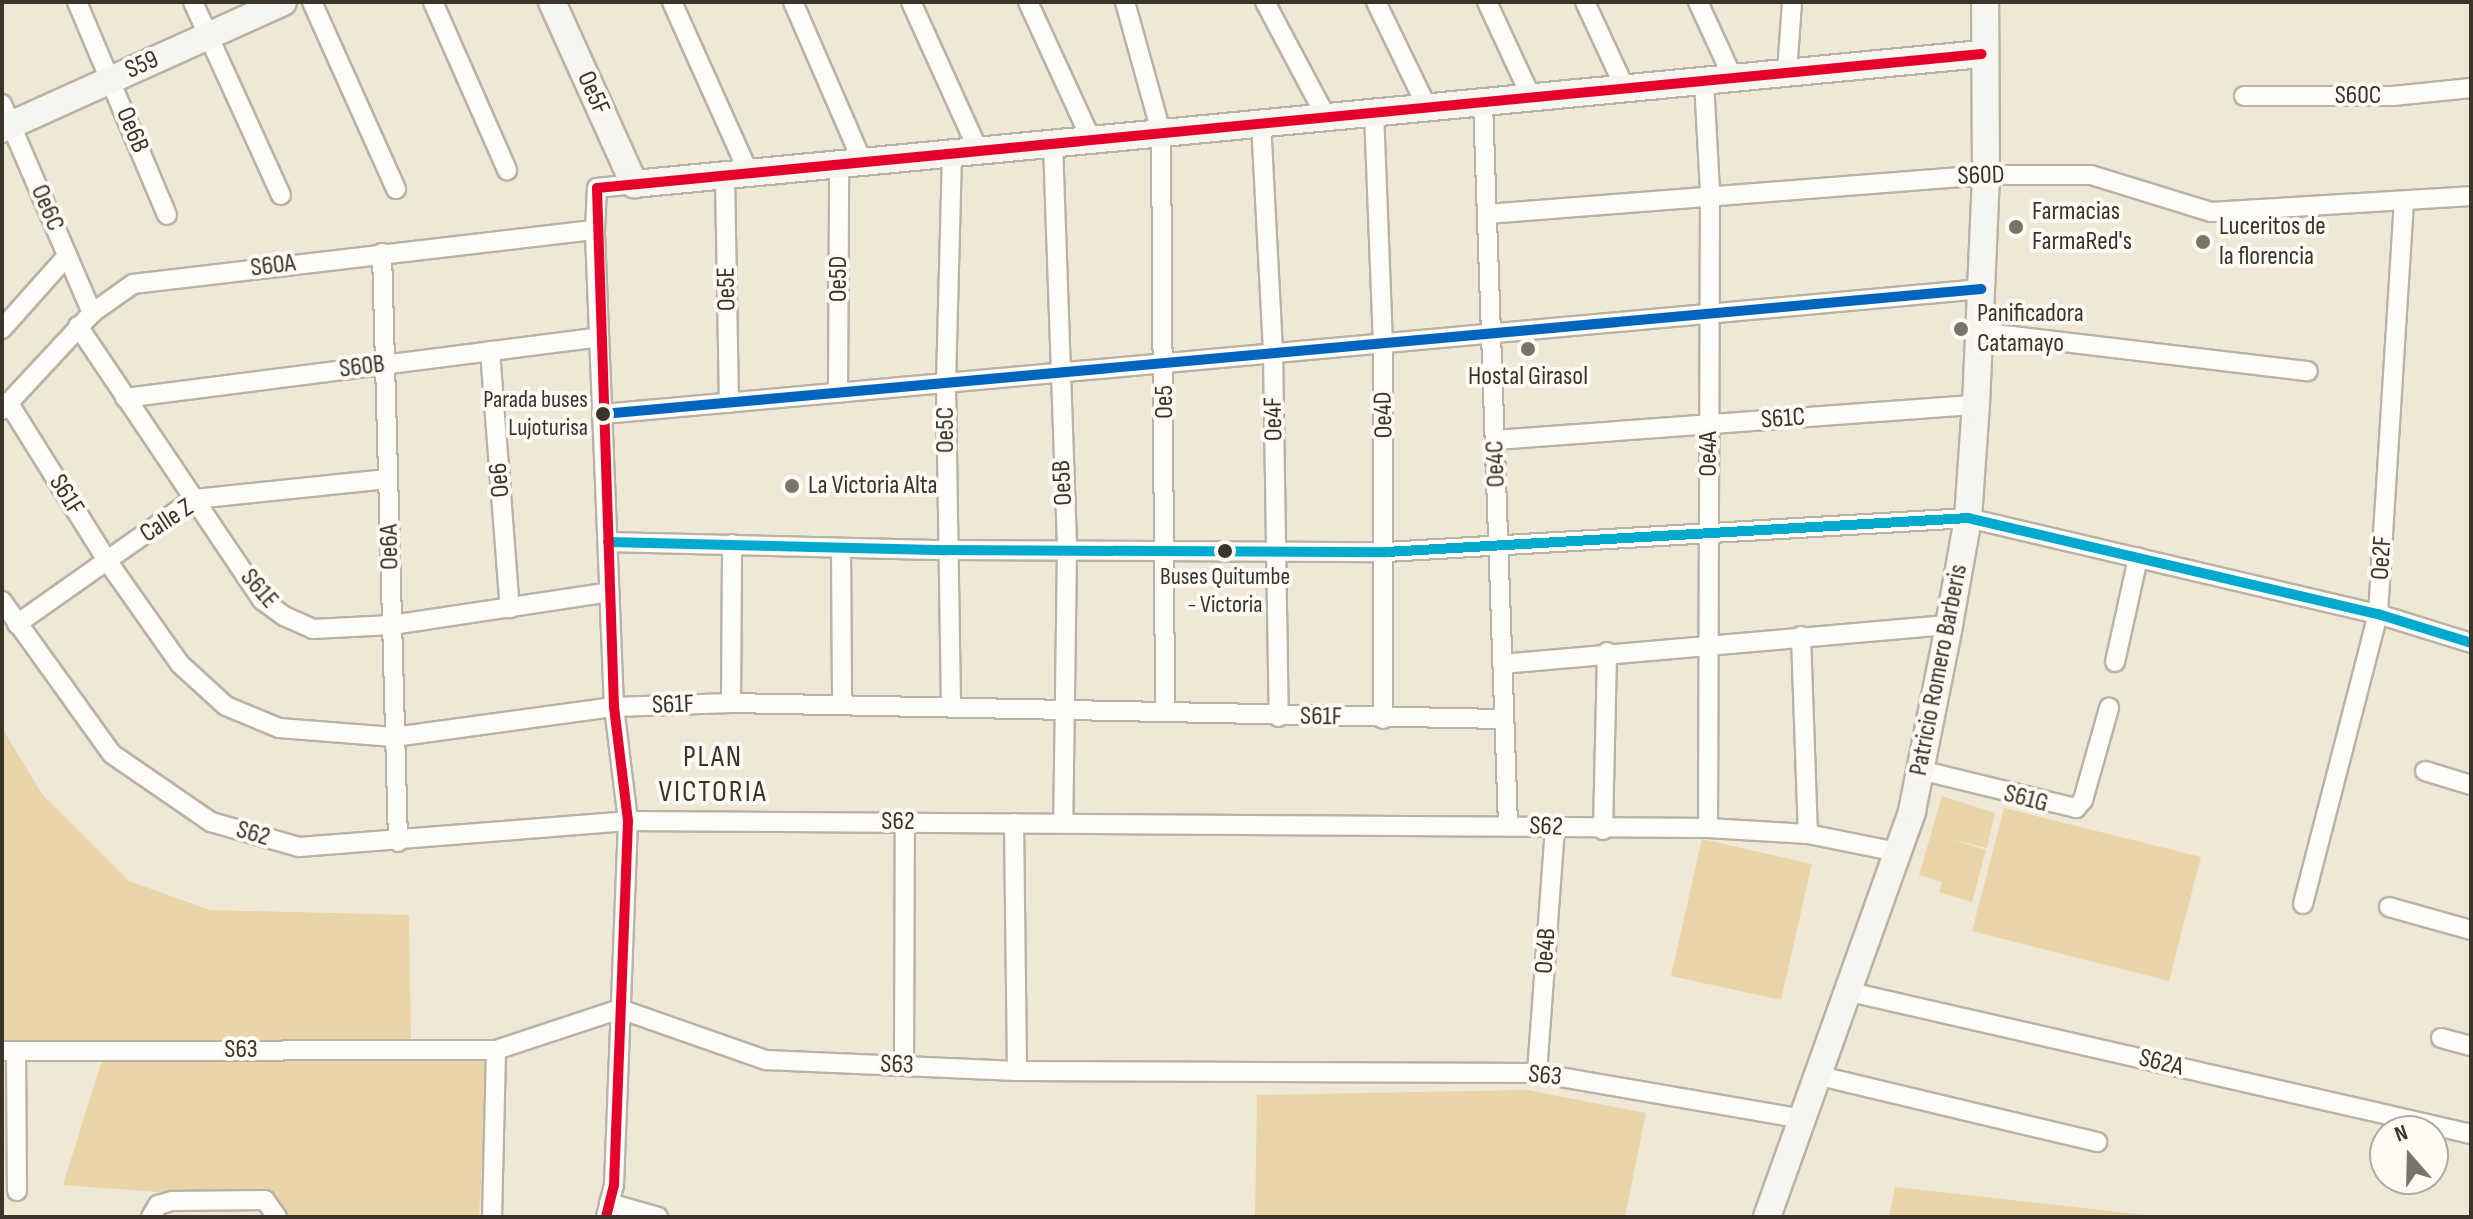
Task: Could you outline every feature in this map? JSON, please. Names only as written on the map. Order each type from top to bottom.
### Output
[{"type":"street","name":"Oe6B","points":[[77,2],[167,215]]},
{"type":"street","points":[[193,2],[281,195]]},
{"type":"street","name":"S59","points":[[5,119],[111,79],[283,2]]},
{"type":"street","points":[[312,2],[396,189]]},
{"type":"street","points":[[433,2],[507,170]]},
{"type":"street","name":"Oe5F","points":[[552,2],[634,184]]},
{"type":"street","name":"Oe5E","points":[[672,2],[737,174],[729,403]]},
{"type":"street","name":"Oe5D","points":[[793,2],[851,163],[838,393]]},
{"type":"street","points":[[911,2],[978,150]]},
{"type":"street","points":[[1028,2],[1091,139]]},
{"type":"street","name":"Oe5","points":[[1125,2],[1161,132],[1167,551],[1165,711]]},
{"type":"street","points":[[1265,2],[1325,115]]},
{"type":"street","points":[[1376,2],[1427,107]]},
{"type":"street","points":[[1487,2],[1531,97]]},
{"type":"street","points":[[1585,2],[1625,88]]},
{"type":"street","points":[[1698,2],[1733,78]]},
{"type":"street","points":[[1787,72],[1792,2]]},
{"type":"street","name":"Patricio Romero Barberis","points":[[1767,1217],[1850,992],[1897,852],[1920,770],[1949,625],[1968,518],[1976,405],[1986,175],[1982,54],[1985,2]]},
{"type":"street","points":[[658,1217],[607,1210],[614,1185],[628,821],[614,707],[595,230],[597,188],[1325,115],[1982,54]]},
{"type":"street","name":"Oe4A","points":[[1704,81],[1710,193],[1708,828]]},
{"type":"street","name":"S60C","points":[[2244,96],[2393,96],[2471,88]]},
{"type":"street","name":"Oe4C","points":[[1483,102],[1508,825]]},
{"type":"street","name":"Oe4D","points":[[1374,111],[1383,342],[1386,552],[1383,719]]},
{"type":"street","name":"Oe6C","points":[[5,119],[92,313]]},
{"type":"street","name":"Oe4F","points":[[1261,122],[1273,352],[1279,717]]},
{"type":"street","name":"Oe5B","points":[[1053,144],[1057,373],[1067,551],[1061,708],[1063,823]]},
{"type":"street","name":"Oe5C","points":[[951,706],[946,550],[946,383],[952,153]]},
{"type":"street","name":"S60D","points":[[1487,214],[1710,193],[1986,175],[2091,175],[2211,212],[2404,203],[2471,196]]},
{"type":"street","name":"Oe2F","points":[[2303,904],[2378,614],[2404,203]]},
{"type":"street","name":"S60A","points":[[5,406],[78,326],[133,284],[595,230]]},
{"type":"street","name":"Oe6A","points":[[382,253],[398,842]]},
{"type":"street","points":[[2,329],[67,256]]},
{"type":"street","points":[[603,414],[1981,289]]},
{"type":"street","name":"S61E","points":[[78,326],[262,600],[284,616],[313,629],[392,625],[610,592]]},
{"type":"street","points":[[1979,332],[2308,371]]},
{"type":"street","name":"S60B","points":[[125,398],[599,337]]},
{"type":"street","name":"Oe6","points":[[490,351],[510,608]]},
{"type":"street","name":"S61C","points":[[1495,440],[1976,405]]},
{"type":"street","name":"S61F","points":[[5,406],[180,664],[226,706],[279,728],[394,737],[614,707],[731,703],[1061,708],[1279,717],[1503,719]]},
{"type":"street","name":"Calle Z","points":[[17,624],[194,499],[388,479]]},
{"type":"street","points":[[608,542],[1277,554],[1498,548],[1709,530],[1968,518],[2378,614],[2471,643]]},
{"type":"street","points":[[731,703],[732,544]]},
{"type":"street","points":[[841,548],[842,705]]},
{"type":"street","points":[[2115,662],[2138,558]]},
{"type":"street","name":"S62","points":[[2,601],[112,754],[211,822],[299,847],[398,842],[628,821],[1508,825],[1603,830],[1708,828],[1808,834],[1897,852]]},
{"type":"street","points":[[1502,664],[1709,643],[1949,625]]},
{"type":"street","points":[[1801,636],[1808,834]]},
{"type":"street","points":[[1603,830],[1607,652]]},
{"type":"street","name":"S61G","points":[[1920,770],[2076,808],[2083,800],[2109,708]]},
{"type":"street","points":[[2425,771],[2471,785]]},
{"type":"street","points":[[904,1065],[905,822]]},
{"type":"street","points":[[1014,823],[1017,1071]]},
{"type":"street","name":"Oe4B","points":[[1537,1073],[1555,828]]},
{"type":"street","points":[[2389,907],[2471,930]]},
{"type":"street","name":"S62A","points":[[1850,992],[2471,1134]]},
{"type":"street","name":"S63","points":[[9,1051],[496,1050],[620,1009],[766,1060],[1017,1071],[1537,1073],[1804,1119]]},
{"type":"street","points":[[2441,1038],[2471,1046]]},
{"type":"street","points":[[492,1217],[496,1050]]},
{"type":"street","points":[[9,1051],[17,1191]]},
{"type":"street","points":[[1820,1076],[2097,1142]]},
{"type":"street","points":[[151,1217],[158,1205],[172,1201],[263,1209],[277,1217]]},
{"type":"shaded area","points":[[2,728],[42,794],[129,881],[210,910],[409,915],[411,1041],[2,1042]]},
{"type":"shaded area","points":[[1942,796],[1995,813],[1987,848],[1951,839],[1986,850],[1972,902],[1939,892],[1942,882],[1919,875]]},
{"type":"shaded area","points":[[2004,808],[2201,857],[2169,981],[1972,931]]},
{"type":"shaded area","points":[[1702,839],[1812,864],[1781,1000],[1671,976]]},
{"type":"shaded area","points":[[488,1058],[479,1217],[277,1217],[265,1200],[63,1185],[102,1060]]},
{"type":"shaded area","points":[[1527,1090],[1646,1113],[1625,1217],[1255,1217],[1257,1095]]},
{"type":"shaded area","points":[[1895,1187],[2164,1217],[1889,1217]]},
{"type":"transit line","points":[[606,1217],[614,1185],[628,821],[614,707],[597,188],[1982,54]]},
{"type":"transit line","points":[[603,414],[1981,289]]},
{"type":"transit line","points":[[608,542],[946,550],[1386,552],[1968,518],[2378,614],[2471,643]]},
{"type":"place","name":"Farmacias FarmaRed's","points":[[2016,227]]},
{"type":"place","name":"Luceritos de la florencia","points":[[2203,242]]},
{"type":"place","name":"Panificadora Catamayo","points":[[1961,329]]},
{"type":"place","name":"Hostal Girasol","points":[[1528,349]]},
{"type":"place","name":"Parada buses Lujoturisa","points":[[603,414]]},
{"type":"place","name":"La Victoria Alta","points":[[792,486]]},
{"type":"place","name":"Buses Quitumbe - Victoria","points":[[1225,551]]},
{"type":"district","name":"PLAN VICTORIA","points":[[713,774]]}]
